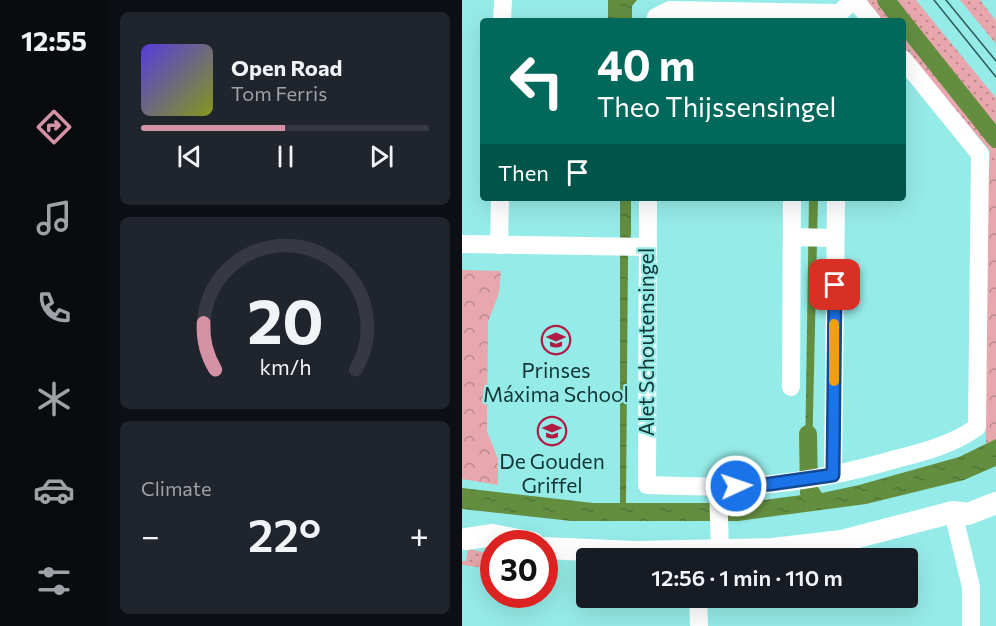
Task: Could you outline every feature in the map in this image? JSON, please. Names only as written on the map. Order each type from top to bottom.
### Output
[{"type":"street","points":[[502,18],[503,0]]},
{"type":"street","points":[[656,18],[670,10],[827,15],[854,0],[869,18]]},
{"type":"street","points":[[708,548],[719,526],[718,495],[770,484],[817,478],[917,454],[965,436],[977,427],[980,154],[906,63]]},
{"type":"street","points":[[499,244],[500,201]]},
{"type":"street","name":"Alet Schoutensingel","points":[[647,201],[633,247],[647,485],[718,495]]},
{"type":"street","points":[[794,201],[813,238],[817,478]]},
{"type":"street","points":[[791,387],[813,238],[834,201]]},
{"type":"street","points":[[462,244],[633,247]]},
{"type":"street","points":[[953,513],[965,504],[996,491]]},
{"type":"street","points":[[781,548],[842,541],[953,513],[968,514],[996,503]]},
{"type":"street","points":[[953,513],[971,587],[971,626]]},
{"type":"street","points":[[464,539],[480,537]]},
{"type":"street","points":[[464,539],[480,546]]},
{"type":"street","points":[[558,547],[576,548]]},
{"type":"street","points":[[698,608],[699,626]]},
{"type":"green space","points":[[864,0],[916,0],[996,98],[996,439],[986,444],[983,303],[990,151],[906,51],[906,18],[879,18]]},
{"type":"green space","points":[[960,0],[980,0],[996,21],[996,44]]},
{"type":"green space","points":[[989,169],[996,169],[996,445],[990,449],[984,424]]},
{"type":"green space","points":[[462,270],[501,271],[499,293],[488,322],[487,431],[498,459],[498,485],[462,479]]},
{"type":"green space","points":[[468,549],[480,552],[480,567],[462,565],[462,561],[466,561]]},
{"type":"water","points":[[608,0],[637,0],[632,6],[632,18],[608,18]]},
{"type":"water","points":[[620,201],[631,201],[631,234],[628,255],[626,503],[740,503],[802,495],[804,488],[817,486],[822,493],[959,457],[996,439],[996,466],[964,480],[866,504],[738,521],[571,521],[462,509],[462,488],[593,503],[620,503]]},
{"type":"water","points":[[809,201],[818,201],[812,457],[805,459]]},
{"type":"waterway","points":[[886,0],[900,18]]},
{"type":"waterway","points":[[906,26],[996,139]]},
{"type":"waterway","points":[[808,434],[809,493]]},
{"type":"tram line","points":[[934,0],[996,77]]},
{"type":"tram line","points":[[946,0],[996,61]]},
{"type":"slow traffic","points":[[834,324],[834,381]]},
{"type":"place","name":"Prinses Máxima School","points":[[556,340]]},
{"type":"place","name":"De Gouden Griffel","points":[[552,431]]},
{"type":"route","points":[[736,486],[770,484],[833,475],[835,285]]}]
